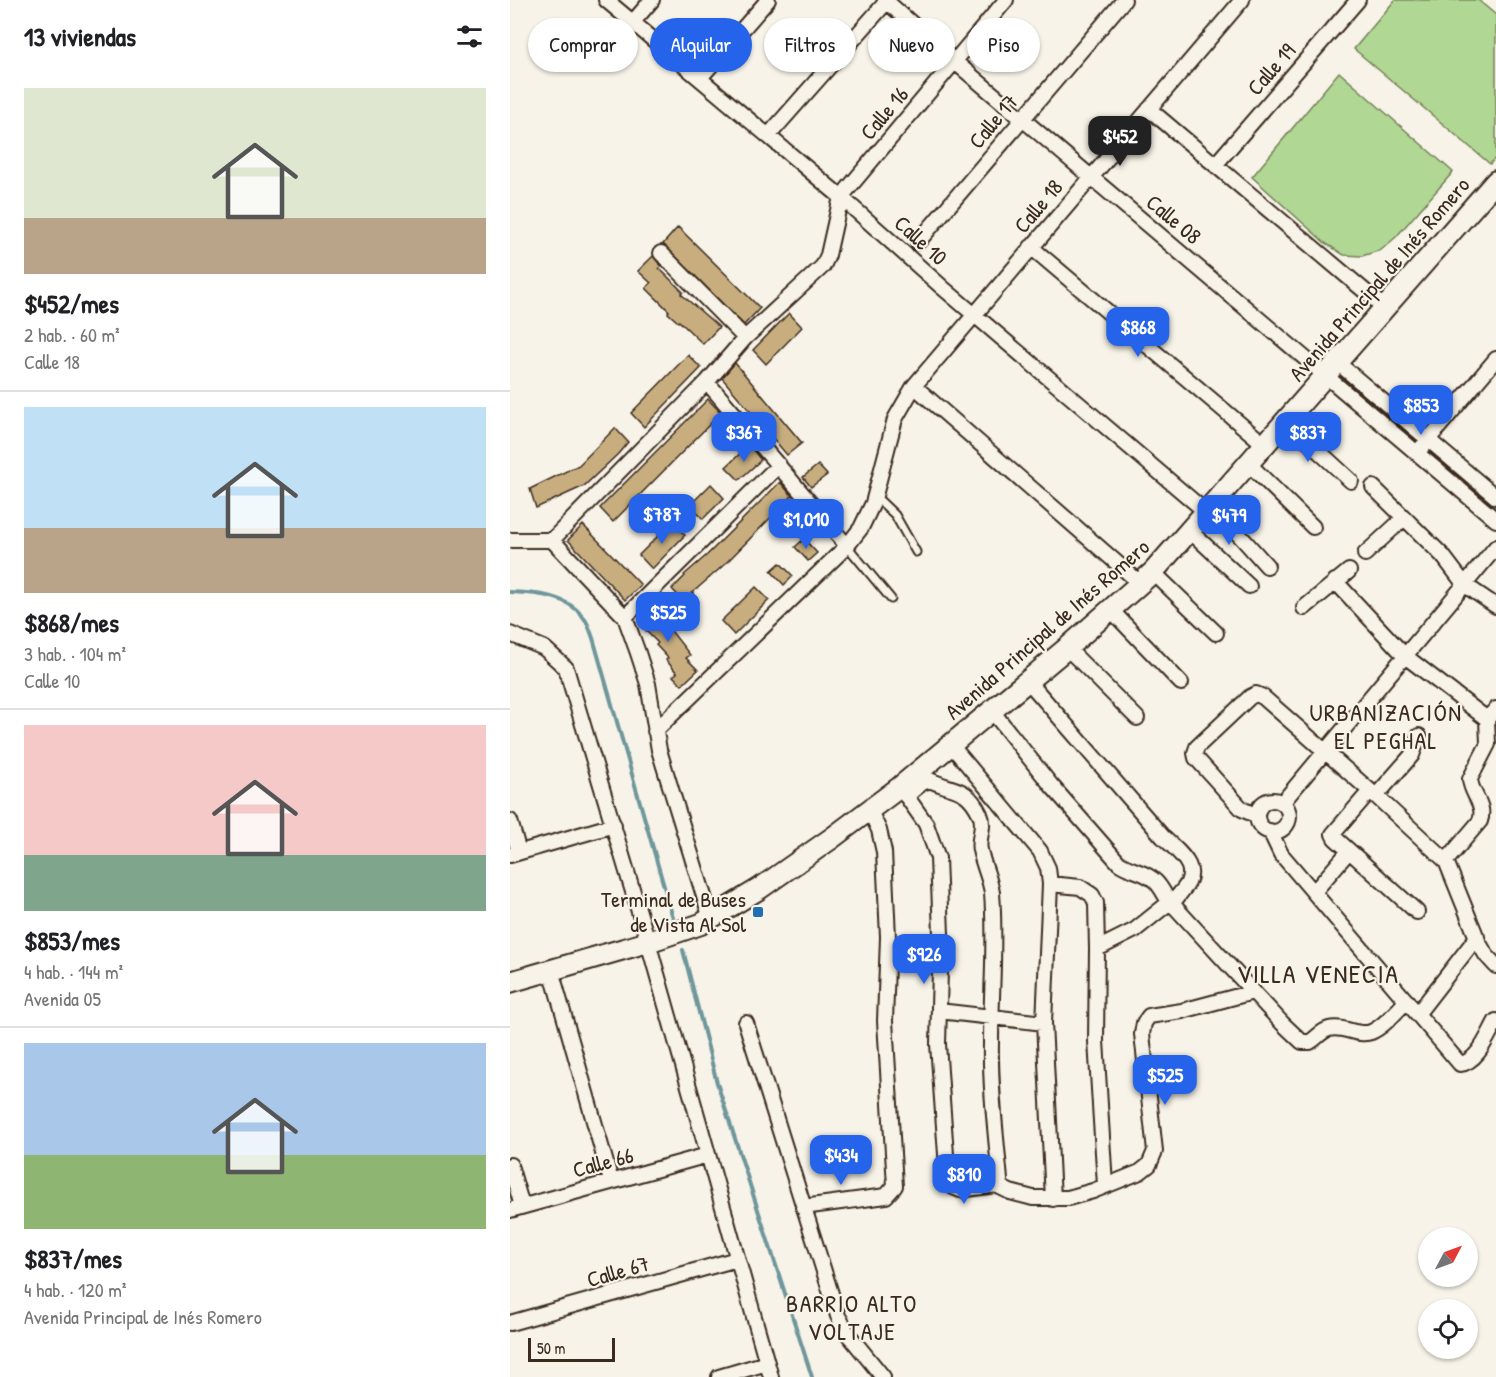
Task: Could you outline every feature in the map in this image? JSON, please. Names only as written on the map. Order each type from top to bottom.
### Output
[{"type":"street","name":"Calle 10","points":[[606,0],[628,18]]},
{"type":"street","points":[[636,18],[652,0]]},
{"type":"street","points":[[700,78],[768,0]]},
{"type":"street","points":[[768,136],[886,0]]},
{"type":"street","name":"Calle 08","points":[[886,0],[906,18]]},
{"type":"street","name":"Calle 16","points":[[955,59],[1005,0]]},
{"type":"street","name":"Calle 17","points":[[918,242],[1124,0]]},
{"type":"street","name":"Calle 18","points":[[655,731],[847,546],[861,528],[875,496],[895,419],[914,386],[1242,0]]},
{"type":"street","name":"Calle 19","points":[[1215,165],[1358,0]]},
{"type":"street","name":"Calle 10","points":[[638,26],[841,197],[943,288],[1242,537],[1267,566]]},
{"type":"street","name":"Calle 08","points":[[955,61],[1091,177],[1332,369]]},
{"type":"street","name":"Calle 16","points":[[841,197],[944,72]]},
{"type":"street","points":[[1149,109],[1386,309]]},
{"type":"street","name":"Avenida Principal de Inés Romero","points":[[510,982],[648,942],[706,922],[759,889],[870,811],[903,791],[951,745],[1147,578],[1386,309],[1496,181]]},
{"type":"street","points":[[510,540],[552,540],[707,382],[745,338],[823,266],[828,255],[841,197]]},
{"type":"street","points":[[1031,247],[1265,445]]},
{"type":"street","points":[[661,253],[745,338]]},
{"type":"street","points":[[1417,453],[1493,367]]},
{"type":"street","points":[[1332,369],[1429,440],[1496,497]]},
{"type":"street","points":[[1332,369],[1417,453],[1496,520]]},
{"type":"street","points":[[707,382],[847,546]]},
{"type":"street","points":[[914,386],[1216,633]]},
{"type":"street","points":[[1286,421],[1351,481]]},
{"type":"street","points":[[1249,464],[1313,527]]},
{"type":"street","points":[[625,617],[779,465]]},
{"type":"street","points":[[1373,487],[1443,556],[1465,585],[1496,606]]},
{"type":"street","points":[[1365,554],[1404,518]]},
{"type":"street","points":[[1190,531],[1249,585]]},
{"type":"street","points":[[552,540],[625,617],[648,684],[655,731],[706,922]]},
{"type":"street","points":[[1282,803],[1496,547]]},
{"type":"street","points":[[1304,608],[1349,571]]},
{"type":"street","points":[[1335,581],[1405,656],[1492,714],[1488,744],[1470,779],[1470,784],[1482,808],[1482,815],[1480,821],[1446,861]]},
{"type":"street","points":[[1111,610],[1181,683]]},
{"type":"street","points":[[510,634],[543,648],[566,668],[648,942],[769,1370],[719,1377]]},
{"type":"street","points":[[1067,648],[1137,718]]},
{"type":"street","points":[[1028,681],[1188,864],[1191,871],[1191,879],[1170,905],[1165,906],[1135,930],[1097,949]]},
{"type":"street","points":[[1257,816],[1242,809],[1196,758],[1195,753],[1197,747],[1256,694],[1263,697],[1373,793],[1446,861],[1477,937],[1486,955],[1496,966]]},
{"type":"street","points":[[992,711],[1051,785],[1119,863],[1155,881],[1164,891],[1170,905],[1176,908],[1282,1023],[1306,1043],[1313,1041],[1323,1031],[1331,1028],[1362,1033],[1372,1032],[1407,1001]]},
{"type":"street","points":[[1417,912],[1333,834],[1412,755],[1419,736]]},
{"type":"street","points":[[951,745],[1040,851],[1048,868],[1050,884],[1044,1023],[1053,1199]]},
{"type":"street","points":[[996,1185],[1000,1180],[991,1046],[994,950],[992,892],[988,870],[980,849],[982,826],[980,815],[967,795],[930,780],[903,791],[926,824],[938,858],[941,934],[938,1044],[948,1182],[953,1187],[960,1190],[996,1185],[1020,1195],[1053,1199],[1081,1195],[1140,1172],[1149,1165],[1155,1151],[1142,1034],[1146,1020],[1149,1016],[1160,1013],[1182,1011],[1254,992]]},
{"type":"street","points":[[1270,831],[1282,829],[1288,822],[1288,809],[1282,803],[1274,800],[1266,802],[1260,808],[1257,816],[1261,826],[1270,831],[1281,854],[1460,1064],[1473,1059],[1496,1021]]},
{"type":"street","points":[[803,1207],[886,1196],[895,1186],[885,1021],[888,937],[884,852],[879,830],[870,811]]},
{"type":"street","points":[[510,821],[515,853],[614,825]]},
{"type":"street","points":[[1314,892],[1349,851]]},
{"type":"street","points":[[1050,884],[1075,885],[1085,889],[1096,903],[1096,1041],[1105,1185]]},
{"type":"street","points":[[1418,1013],[1477,937]]},
{"type":"street","points":[[551,970],[611,1182]]},
{"type":"street","points":[[939,1011],[1044,1023]]},
{"type":"street","points":[[746,1023],[838,1316],[848,1334],[883,1377]]},
{"type":"street","name":"Calle 66","points":[[516,1208],[708,1155]]},
{"type":"street","points":[[510,1165],[516,1208]]},
{"type":"street","name":"Calle 67","points":[[510,1323],[737,1259]]},
{"type":"lane","points":[[875,496],[895,515],[916,552]]},
{"type":"lane","points":[[847,546],[891,599]]},
{"type":"green space","points":[[1395,0],[1478,0],[1496,15],[1496,157],[1490,164],[1354,49]]},
{"type":"green space","points":[[1339,72],[1453,172],[1396,237],[1381,250],[1362,256],[1344,255],[1325,243],[1252,177]]},
{"type":"building","points":[[678,227],[760,308],[744,325],[663,244]]},
{"type":"building","points":[[653,256],[661,266],[659,268],[683,292],[681,294],[719,327],[703,344],[668,313],[669,311],[646,288],[651,283],[638,271]]},
{"type":"building","points":[[789,313],[802,327],[766,364],[753,350]]},
{"type":"building","points":[[688,355],[701,368],[644,427],[631,413]]},
{"type":"building","points":[[735,363],[802,443],[787,455],[722,378]]},
{"type":"building","points":[[708,399],[721,413],[613,522],[600,508]]},
{"type":"building","points":[[615,428],[628,442],[618,454],[584,486],[536,508],[530,489],[579,465]]},
{"type":"building","points":[[749,445],[761,460],[739,480],[726,467]]},
{"type":"building","points":[[818,465],[827,475],[811,487],[803,477]]},
{"type":"building","points":[[780,482],[792,496],[724,565],[692,593],[694,594],[685,603],[672,589]]},
{"type":"building","points":[[711,484],[724,498],[703,519],[690,505]]},
{"type":"building","points":[[672,522],[685,535],[652,569],[639,555]]},
{"type":"building","points":[[583,525],[641,585],[625,600],[568,540]]},
{"type":"building","points":[[804,539],[817,553],[808,561],[795,547]]},
{"type":"building","points":[[780,563],[793,576],[784,585],[771,571]]},
{"type":"building","points":[[756,587],[769,600],[734,635],[721,621]]},
{"type":"building","points":[[655,602],[663,611],[660,614],[671,625],[668,627],[690,655],[686,658],[698,670],[682,685],[673,676],[677,673],[666,660],[668,658],[656,645],[658,643],[646,631],[649,628],[639,616]]},
{"type":"waterway","points":[[1347,383],[1413,439]]},
{"type":"waterway","points":[[1434,456],[1473,489]]},
{"type":"waterway","points":[[1476,492],[1496,508]]},
{"type":"waterway","points":[[510,592],[531,593],[562,601],[579,612],[587,623],[673,918]]},
{"type":"waterway","points":[[683,950],[717,1083],[812,1377]]},
{"type":"place","name":"Terminal de Buses de Vista Al Sol","points":[[758,912]]},
{"type":"district","name":"URBANIZACIÓN EL PEGHAL","points":[[1386,726]]},
{"type":"district","name":"VILLA VENECIA","points":[[1318,973]]},
{"type":"district","name":"BARRIO ALTO VOLTAJE","points":[[852,1317]]}]
